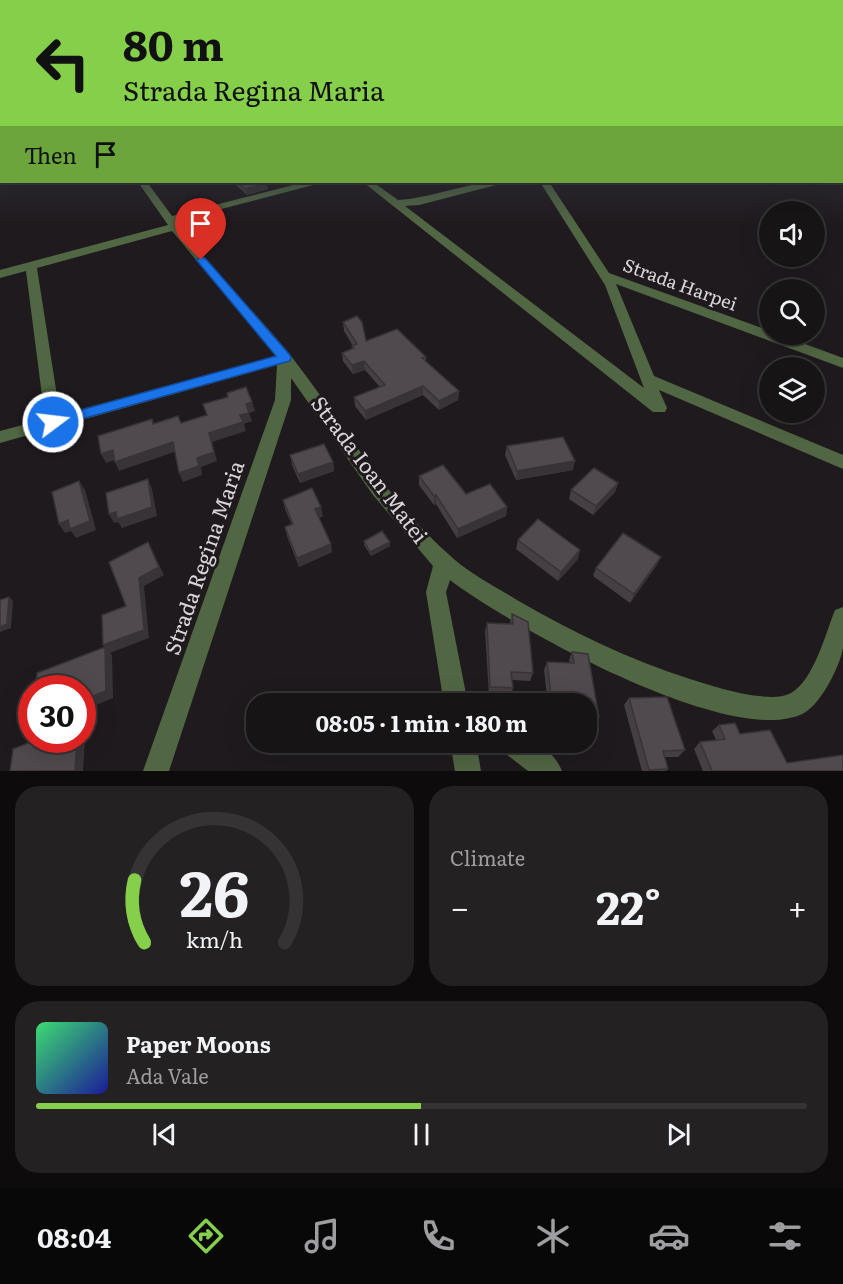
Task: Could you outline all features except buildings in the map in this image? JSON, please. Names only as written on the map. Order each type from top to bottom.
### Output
[{"type":"street","points":[[0,437],[285,358],[171,223],[143,183]]},
{"type":"street","points":[[0,274],[311,183]]},
{"type":"street","points":[[369,183],[659,408],[625,315],[606,276],[546,183]]},
{"type":"street","points":[[398,203],[419,202],[493,183]]},
{"type":"street","points":[[31,266],[53,422]]},
{"type":"street","name":"Strada Harpei","points":[[606,276],[843,363]]},
{"type":"street","name":"Strada Ioan Matei","points":[[285,358],[403,520],[444,564],[537,624],[598,656],[688,690],[757,708],[795,705],[810,692],[823,667],[843,617]]},
{"type":"street","name":"Strada Regina Maria","points":[[156,771],[283,400],[285,358]]},
{"type":"street","points":[[648,379],[843,462]]},
{"type":"street","points":[[444,564],[436,592],[455,693]]},
{"type":"street","points":[[465,753],[468,771]]},
{"type":"street","points":[[525,753],[549,771]]},
{"type":"route","points":[[53,422],[285,358],[201,260]]}]
